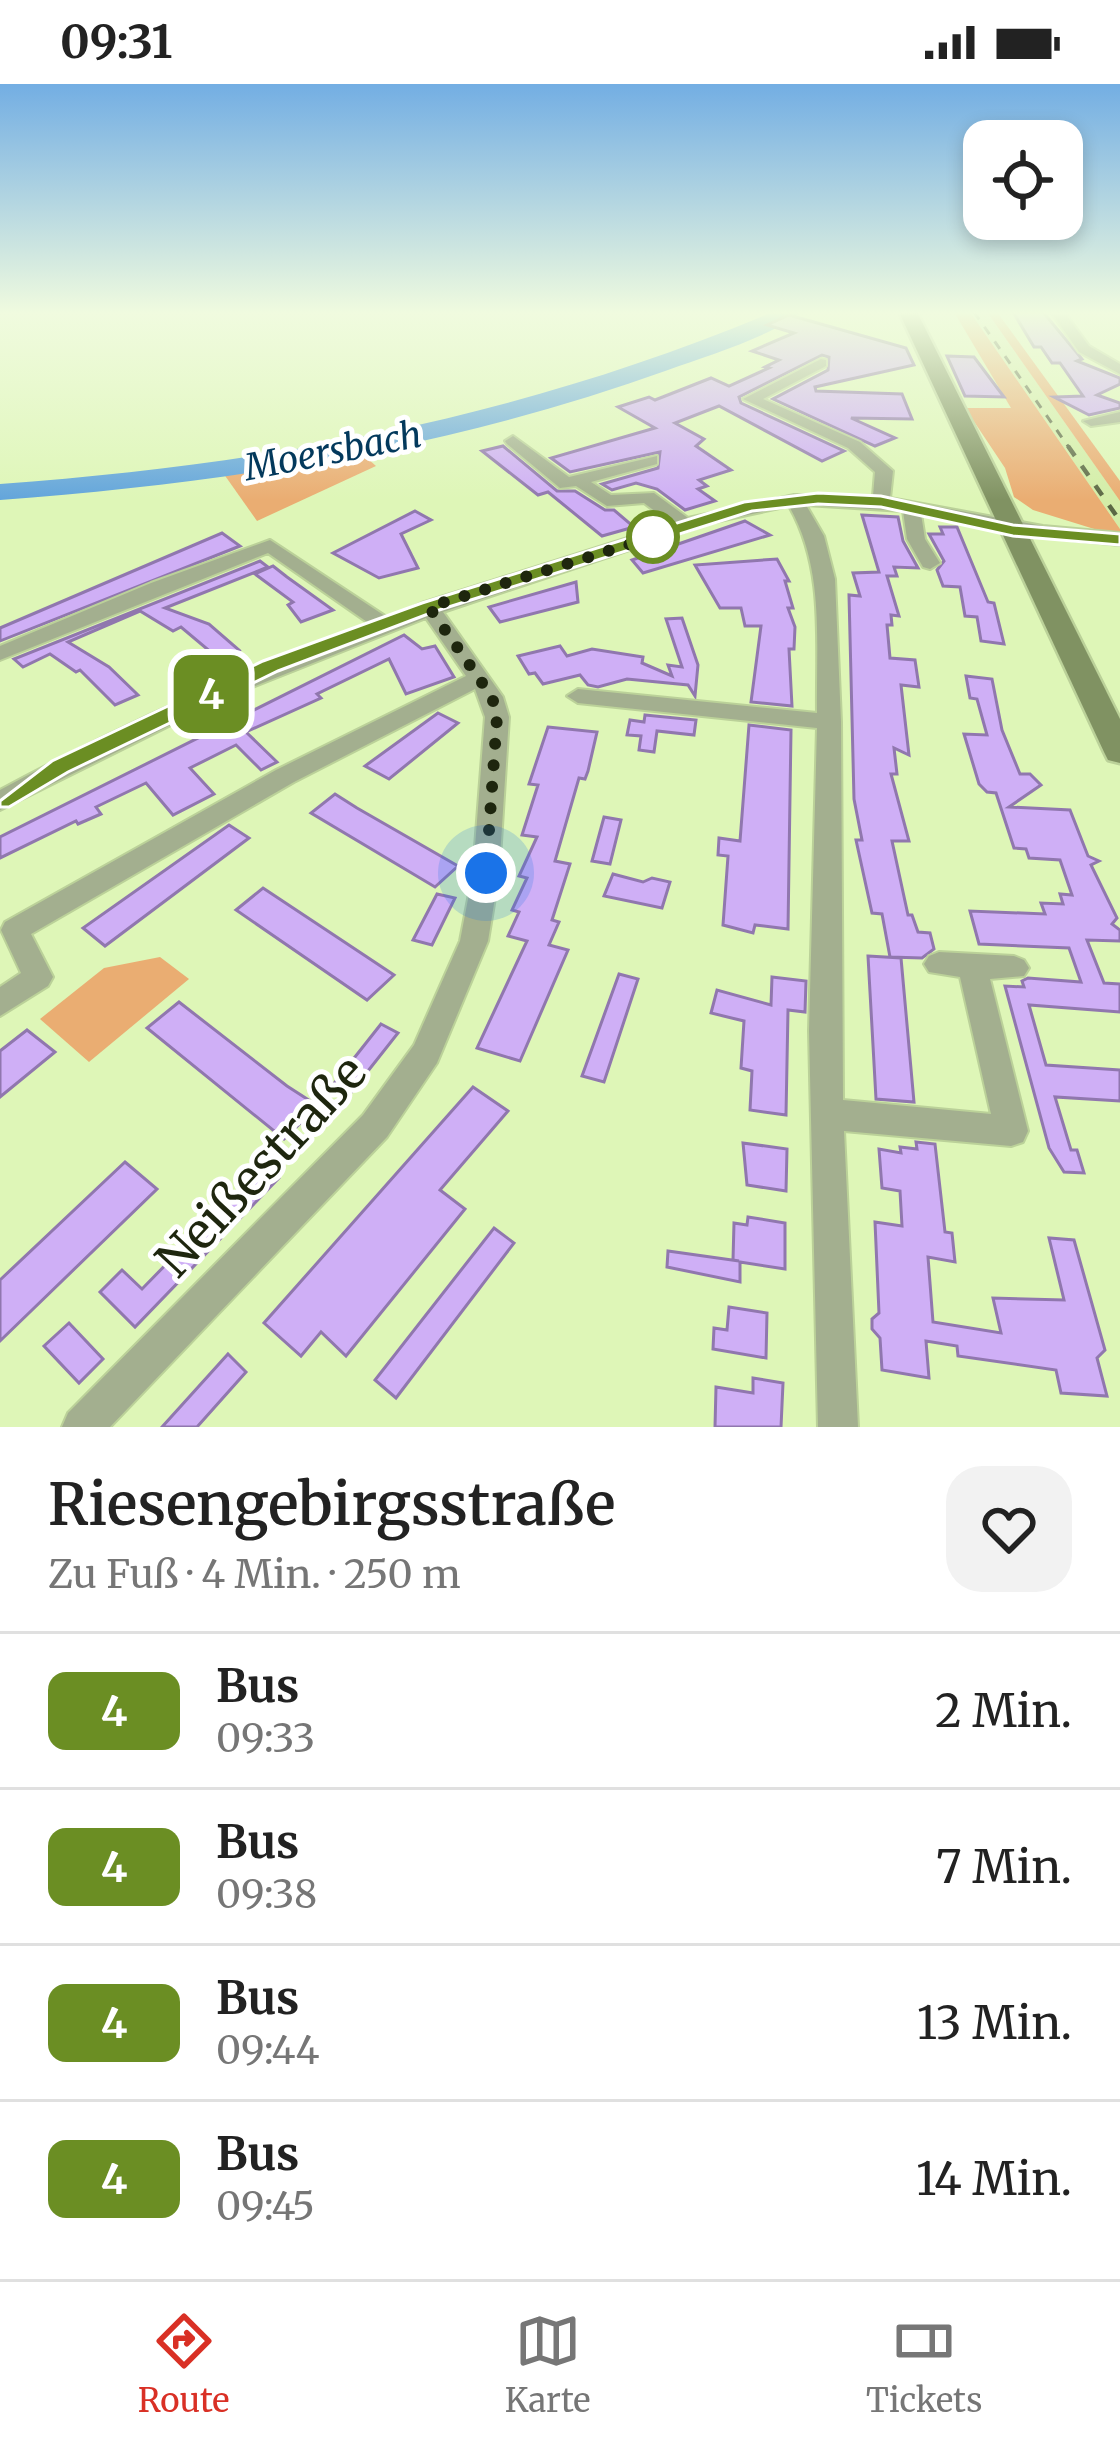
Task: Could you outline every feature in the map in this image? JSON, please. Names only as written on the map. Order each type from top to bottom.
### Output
[{"type":"main road","points":[[938,375],[1120,752]]},
{"type":"street","points":[[793,375],[743,396],[871,456],[884,471],[881,501]]},
{"type":"street","points":[[1091,421],[1120,417]]},
{"type":"street","points":[[513,441],[566,484],[651,460]]},
{"type":"street","points":[[578,480],[607,500],[648,497],[687,526]]},
{"type":"street","points":[[0,801],[271,666],[429,607],[750,506],[794,500],[881,501],[1114,539]]},
{"type":"street","points":[[794,500],[822,554],[829,722],[827,1114],[838,1427]]},
{"type":"street","points":[[911,505],[916,539],[930,563]]},
{"type":"street","points":[[0,654],[270,546],[382,623]]},
{"type":"street","name":"Neißestraße","points":[[82,1427],[375,1126],[426,1052],[474,941],[486,873],[497,717],[492,697],[429,607]]},
{"type":"street","points":[[0,1004],[38,977],[15,930],[285,776],[479,678]]},
{"type":"street","points":[[578,695],[829,722]]},
{"type":"street","points":[[939,964],[1014,968]]},
{"type":"street","points":[[827,1114],[1011,1131],[972,966]]},
{"type":"shaded area","points":[[991,375],[1013,375],[1120,529],[1120,537],[1033,510],[1014,497],[1005,468],[965,408],[1011,408]]},
{"type":"shaded area","points":[[1013,375],[1031,375],[1120,501],[1120,529]]},
{"type":"shaded area","points":[[1031,375],[1043,375],[1120,481],[1120,501]]},
{"type":"shaded area","points":[[359,451],[376,466],[257,521],[221,470]]},
{"type":"shaded area","points":[[160,957],[189,979],[89,1062],[40,1019],[104,968]]},
{"type":"building","points":[[754,375],[783,375],[739,397],[741,403],[844,451],[822,461],[719,406],[675,423],[704,439],[696,446],[731,470],[699,480],[707,486],[698,489],[715,501],[685,510],[657,489],[636,483],[612,490],[602,484],[658,468],[660,452],[570,472],[551,458],[655,428],[618,407],[649,397],[655,400],[711,378],[729,386]]},
{"type":"building","points":[[819,375],[870,375],[815,387],[816,391],[902,394],[912,419],[851,418],[895,438],[875,446],[773,399]]},
{"type":"building","points":[[955,375],[987,375],[1004,397],[965,396]]},
{"type":"building","points":[[1068,375],[1120,378],[1120,384],[1097,395],[1120,403],[1120,408],[1089,415],[1054,397],[1083,396]]},
{"type":"building","points":[[503,446],[557,491],[575,491],[605,510],[614,510],[634,527],[602,536],[548,492],[538,495],[482,451]]},
{"type":"building","points":[[415,511],[431,520],[401,534],[418,568],[379,578],[333,553]]},
{"type":"building","points":[[862,515],[898,517],[903,541],[918,568],[894,567],[897,576],[887,576],[899,616],[891,615],[892,625],[887,625],[890,658],[915,660],[919,687],[901,685],[909,755],[894,748],[897,774],[891,774],[909,841],[892,841],[908,915],[918,932],[930,933],[934,949],[922,958],[890,957],[882,914],[872,913],[856,840],[862,840],[854,799],[849,595],[860,596],[853,573],[879,572]]},
{"type":"building","points":[[745,521],[770,535],[643,573],[632,560]]},
{"type":"building","points":[[940,527],[957,527],[988,602],[994,603],[1004,644],[981,641],[977,617],[965,616],[960,587],[943,586],[937,570],[944,561],[929,534],[943,534]]},
{"type":"building","points":[[222,533],[240,546],[0,641],[0,628]]},
{"type":"building","points":[[777,559],[789,581],[785,581],[793,608],[788,608],[795,627],[794,649],[789,649],[792,706],[751,702],[761,626],[745,626],[741,608],[720,608],[695,565]]},
{"type":"building","points":[[260,561],[268,567],[165,608],[209,624],[239,650],[219,659],[181,627],[173,631],[140,611],[68,642],[109,667],[138,695],[115,705],[80,670],[76,672],[50,654],[23,667],[14,659]]},
{"type":"building","points":[[273,566],[333,610],[301,622],[288,605],[293,602],[255,574]]},
{"type":"building","points":[[576,582],[578,602],[500,622],[489,607]]},
{"type":"building","points":[[682,618],[698,665],[695,696],[688,685],[627,679],[598,687],[588,685],[580,675],[543,684],[535,673],[529,674],[518,656],[560,646],[567,656],[592,649],[643,657],[642,663],[672,676],[668,665],[682,667],[666,619]]},
{"type":"building","points":[[404,635],[422,649],[435,646],[454,677],[406,694],[389,659],[317,694],[321,698],[246,732],[277,762],[261,770],[236,745],[190,768],[214,794],[173,815],[146,783],[96,807],[101,814],[0,858],[0,837]]},
{"type":"building","points":[[966,676],[992,679],[1002,730],[1020,774],[1030,774],[1041,785],[1009,807],[1070,810],[1088,856],[1099,861],[1091,865],[1117,918],[1112,924],[1120,930],[1120,941],[1087,940],[1104,983],[1120,984],[1120,1012],[1029,1005],[1046,1065],[1120,1070],[1120,1101],[1055,1097],[1071,1150],[1077,1150],[1084,1173],[1064,1172],[1049,1148],[1005,986],[1024,987],[1022,981],[1028,978],[1081,982],[1069,948],[979,944],[970,911],[1045,914],[1041,903],[1063,904],[1060,894],[1072,895],[1060,860],[1029,858],[1026,849],[1014,848],[996,793],[979,784],[964,734],[987,735],[977,699],[970,698]]},
{"type":"building","points":[[438,713],[458,723],[389,779],[365,766]]},
{"type":"building","points":[[645,715],[696,720],[694,735],[657,731],[654,752],[639,750],[641,736],[627,735],[630,720],[644,722]]},
{"type":"building","points":[[749,725],[791,730],[788,929],[755,925],[753,933],[723,925],[728,856],[718,855],[719,838],[740,841]]},
{"type":"building","points":[[548,727],[597,732],[555,861],[570,864],[552,920],[559,922],[549,945],[568,950],[520,1061],[477,1048],[527,941],[508,936],[519,912],[512,910],[527,878],[519,876],[537,837],[522,835],[538,785],[529,784]]},
{"type":"building","points":[[335,794],[458,866],[435,887],[311,813]]},
{"type":"building","points":[[604,817],[621,820],[610,864],[592,861]]},
{"type":"building","points":[[229,825],[249,838],[105,946],[83,928]]},
{"type":"building","points":[[613,874],[643,882],[652,878],[670,882],[662,908],[604,896]]},
{"type":"building","points":[[263,888],[394,975],[367,1000],[236,910]]},
{"type":"building","points":[[437,894],[455,898],[432,945],[413,940]]},
{"type":"building","points":[[868,956],[901,958],[914,1102],[876,1099]]},
{"type":"building","points":[[619,974],[638,979],[604,1082],[582,1076]]},
{"type":"building","points":[[772,977],[806,981],[805,1012],[788,1010],[786,1115],[750,1110],[752,1071],[741,1068],[744,1021],[711,1013],[717,990],[771,1005]]},
{"type":"building","points":[[179,1002],[318,1106],[284,1139],[147,1028]]},
{"type":"building","points":[[381,1024],[398,1033],[349,1095],[332,1086]]},
{"type":"building","points":[[27,1030],[55,1052],[0,1097],[0,1051]]},
{"type":"building","points":[[473,1087],[508,1111],[440,1190],[465,1209],[346,1356],[321,1332],[301,1356],[264,1323]]},
{"type":"building","points":[[916,1142],[935,1144],[945,1232],[952,1233],[955,1262],[928,1257],[933,1322],[1001,1333],[993,1298],[1064,1300],[1049,1238],[1074,1240],[1105,1350],[1097,1358],[1107,1396],[1061,1393],[1056,1370],[958,1356],[957,1346],[926,1341],[929,1378],[882,1370],[880,1338],[872,1329],[872,1319],[879,1313],[875,1222],[902,1226],[900,1191],[882,1188],[879,1149],[901,1153],[900,1147],[917,1149]]},
{"type":"building","points":[[743,1143],[787,1149],[786,1191],[747,1185]]},
{"type":"building","points":[[125,1162],[157,1189],[0,1341],[0,1280]]},
{"type":"building","points":[[263,1165],[279,1178],[135,1327],[100,1292],[122,1270],[142,1289]]},
{"type":"building","points":[[748,1217],[785,1223],[785,1269],[740,1262],[740,1282],[667,1267],[668,1251],[739,1261],[733,1260],[734,1223],[747,1225]]},
{"type":"building","points":[[494,1228],[514,1243],[396,1398],[375,1380]]},
{"type":"building","points":[[729,1307],[767,1313],[766,1358],[713,1349],[714,1328],[727,1330]]},
{"type":"building","points":[[69,1323],[103,1359],[79,1383],[44,1346]]},
{"type":"building","points":[[228,1354],[246,1372],[197,1427],[162,1427]]},
{"type":"building","points":[[753,1378],[783,1383],[781,1427],[715,1427],[716,1387],[753,1393]]},
{"type":"waterway","name":"Moersbach","points":[[0,492],[203,473],[304,458],[503,415],[632,375]]},
{"type":"railway","points":[[1018,375],[1070,449]]},
{"type":"railway","points":[[1068,446],[1120,521]]},
{"type":"bus line","name":"4","points":[[0,801],[60,766],[271,666],[429,607],[750,506],[818,499],[881,501],[1013,530],[1120,539]]},
{"type":"route","points":[[486,873],[497,717],[492,697],[429,607],[653,537]]}]
